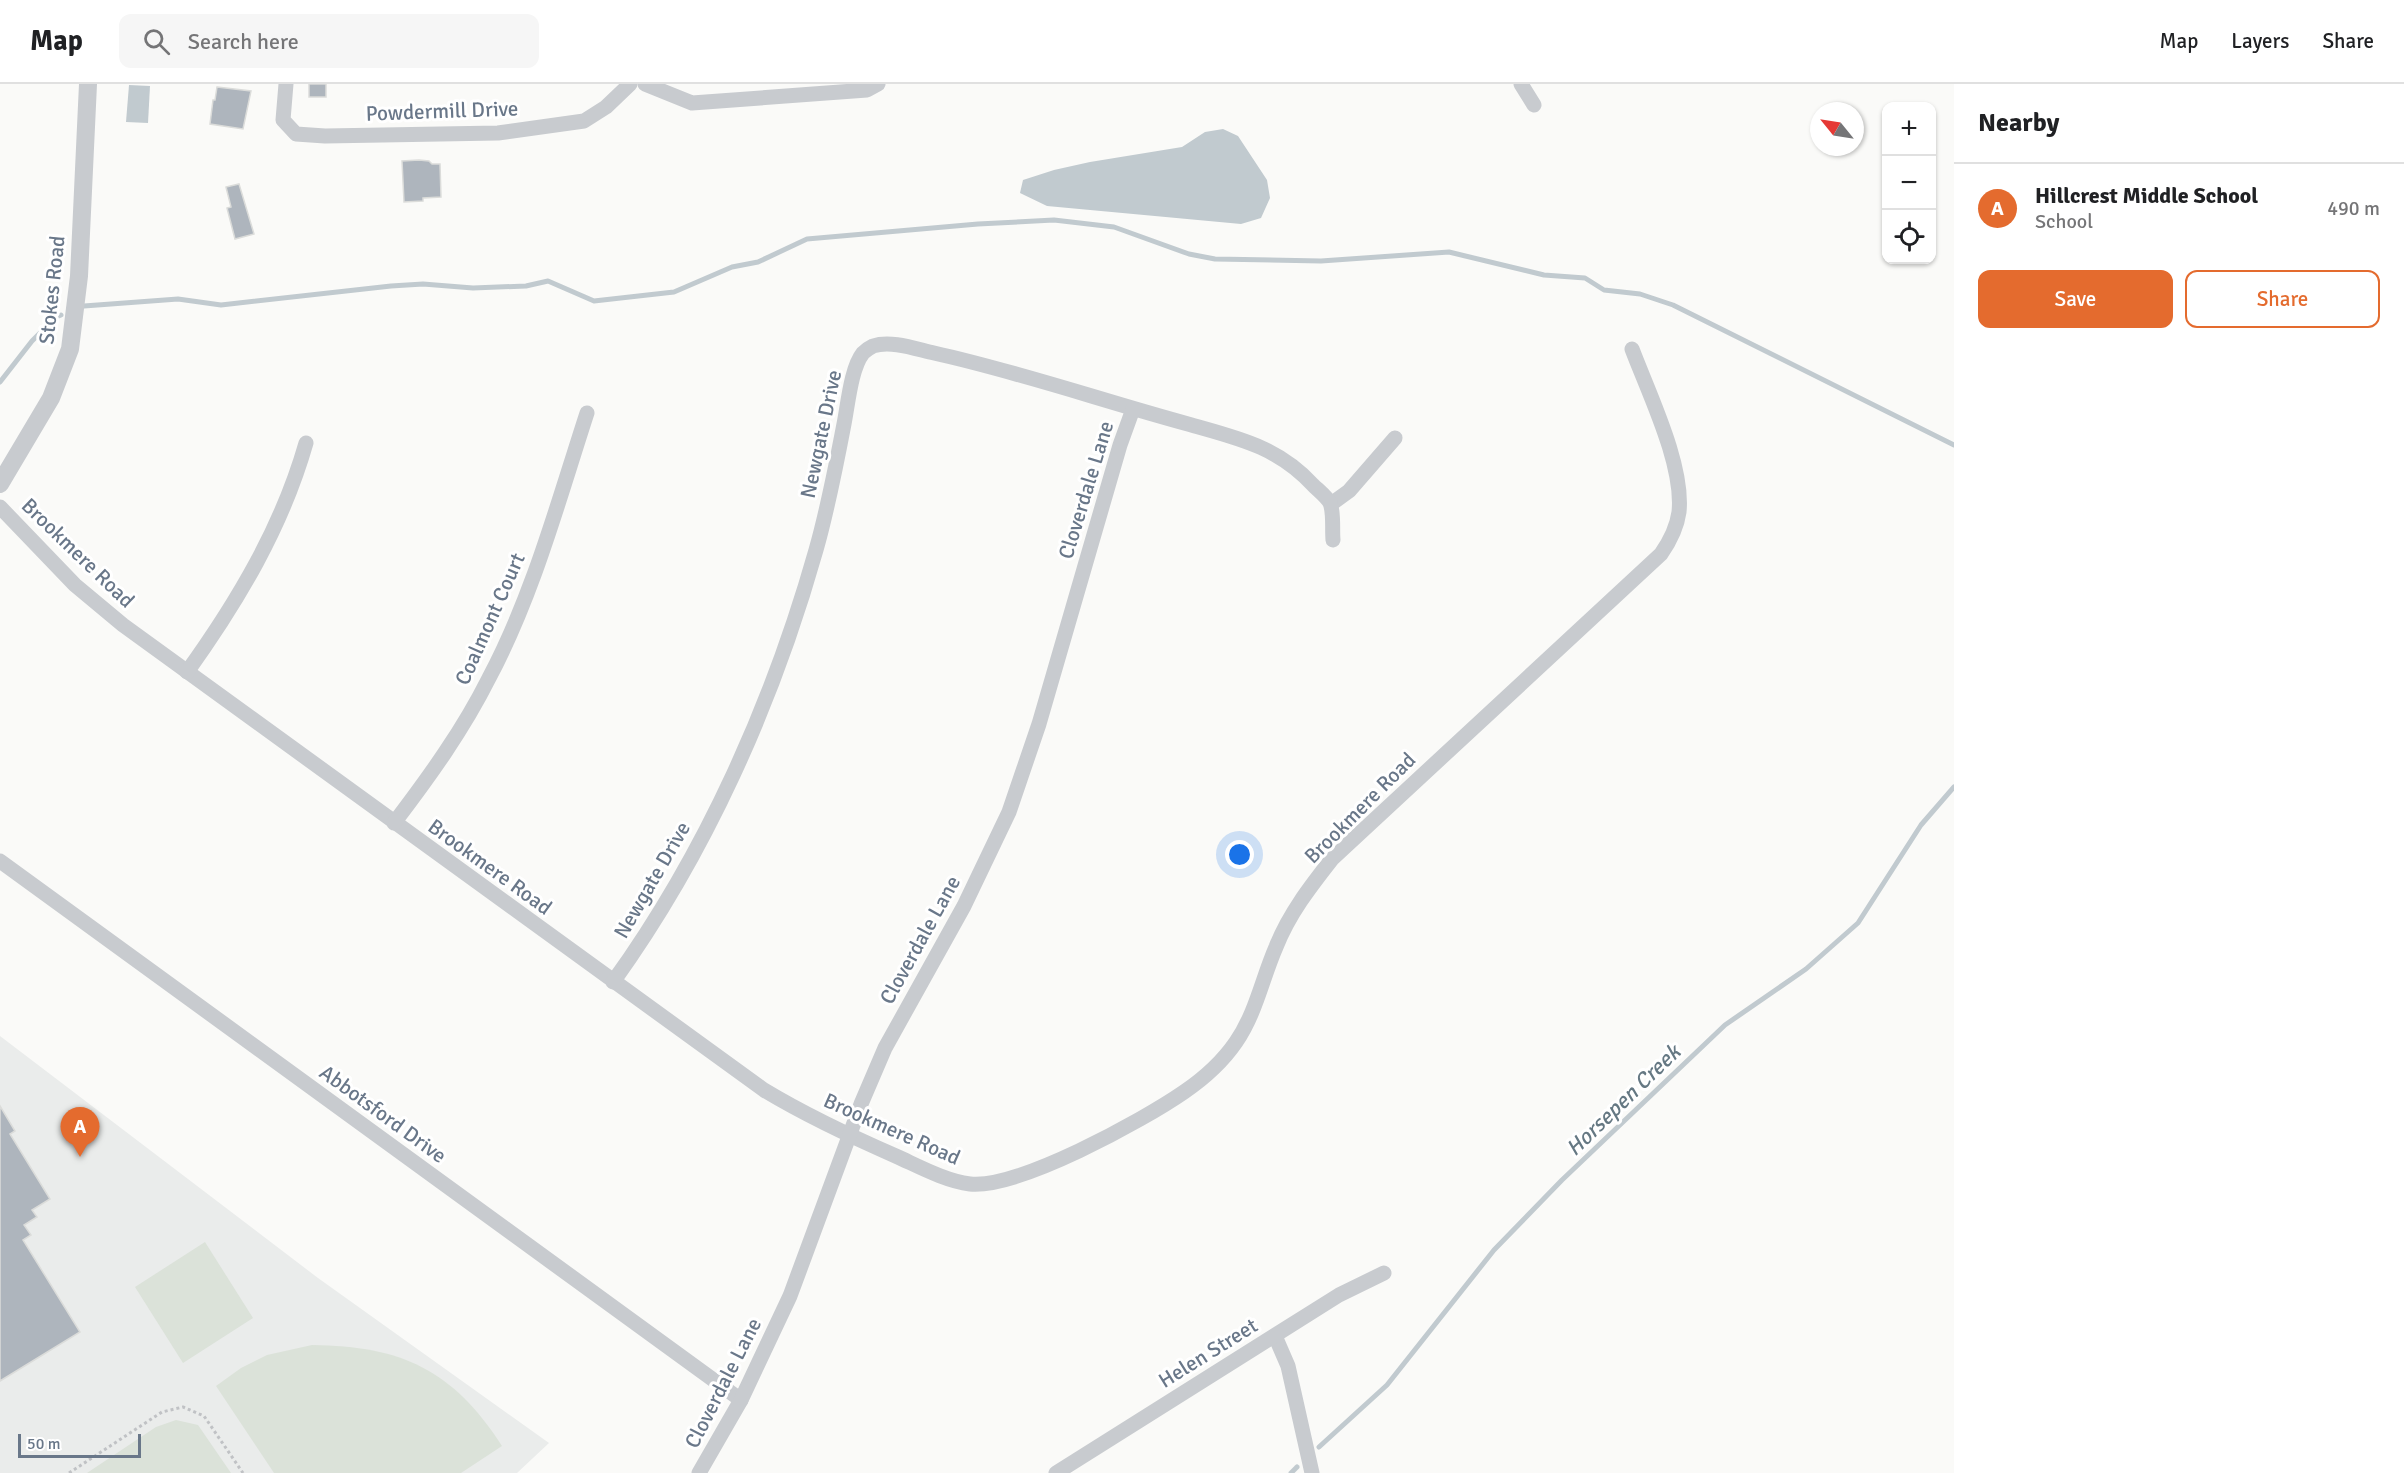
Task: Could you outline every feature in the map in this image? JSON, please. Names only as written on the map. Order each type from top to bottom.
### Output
[{"type":"street","name":"Stokes Road","points":[[0,484],[51,398],[70,349],[79,276],[88,84]]},
{"type":"street","name":"Powdermill Drive","points":[[286,84],[283,120],[297,134],[325,136],[498,133],[585,121],[606,107],[630,84]]},
{"type":"street","points":[[645,84],[692,103],[867,90],[878,84]]},
{"type":"street","points":[[1521,84],[1534,105]]},
{"type":"street","name":"Newgate Drive","points":[[613,982],[664,907],[697,848],[765,700],[790,633],[816,549],[831,490],[852,382],[864,351],[874,345],[890,345],[975,362],[1244,439],[1265,448],[1305,476],[1330,504]]},
{"type":"street","name":"Brookmere Road","points":[[0,507],[75,585],[123,625],[764,1090],[795,1109],[849,1136],[952,1179],[966,1183],[993,1184],[1043,1166],[1131,1123],[1184,1092],[1220,1060],[1235,1044],[1250,1020],[1275,947],[1289,919],[1332,859],[1654,562],[1669,542],[1679,513],[1678,480],[1632,349]]},
{"type":"street","name":"Cloverdale Lane","points":[[699,1473],[741,1400],[790,1296],[849,1136],[885,1048],[964,906],[1009,812],[1039,724],[1120,445],[1133,409]]},
{"type":"street","name":"Coalmont Court","points":[[394,823],[428,779],[472,711],[495,666],[540,557],[586,413]]},
{"type":"street","points":[[1333,540],[1330,504],[1349,491],[1395,438]]},
{"type":"street","points":[[187,672],[246,585],[270,538],[296,477],[306,442]]},
{"type":"street","name":"Abbotsford Drive","points":[[0,861],[741,1400]]},
{"type":"street","name":"Helen Street","points":[[1056,1473],[1338,1295],[1384,1273]]},
{"type":"street","points":[[1275,1336],[1288,1366],[1312,1473]]},
{"type":"path","points":[[69,1473],[162,1412],[183,1407],[204,1416],[243,1473]]},
{"type":"shaded area","points":[[129,85],[150,86],[148,123],[126,122]]},
{"type":"shaded area","points":[[1223,129],[1238,136],[1267,180],[1270,198],[1261,218],[1241,224],[1047,206],[1020,193],[1023,180],[1054,170],[1182,147],[1205,132]]},
{"type":"shaded area","points":[[0,1036],[318,1278],[549,1443],[517,1473],[0,1473]]},
{"type":"shaded area","points":[[205,1242],[253,1318],[183,1363],[135,1287]]},
{"type":"shaded area","points":[[312,1345],[373,1351],[399,1357],[422,1367],[444,1381],[464,1398],[502,1446],[461,1473],[274,1473],[216,1386],[241,1368],[267,1355]]},
{"type":"shaded area","points":[[176,1420],[198,1425],[231,1473],[87,1473],[156,1427]]},
{"type":"building","points":[[309,84],[326,84],[326,97],[309,97]]},
{"type":"building","points":[[217,87],[251,91],[243,129],[210,124]]},
{"type":"building","points":[[419,160],[440,164],[441,197],[404,202],[402,161]]},
{"type":"building","points":[[239,184],[254,234],[235,239],[227,208],[231,207],[226,187]]},
{"type":"building","points":[[0,1106],[15,1131],[10,1134],[50,1199],[32,1210],[37,1217],[24,1225],[31,1235],[23,1240],[80,1332],[0,1381]]},
{"type":"waterway","points":[[84,306],[178,299],[221,305],[391,286],[423,284],[473,288],[526,286],[548,281],[594,301],[674,292],[732,267],[758,262],[807,239],[978,224],[1054,220],[1114,227],[1189,254],[1215,259],[1321,261],[1449,252],[1544,275],[1585,278],[1604,290],[1640,294],[1673,305],[1954,445]]},
{"type":"waterway","points":[[0,382],[32,341],[56,317],[61,315]]},
{"type":"waterway","name":"Horsepen Creek","points":[[1319,1447],[1387,1385],[1494,1250],[1562,1180],[1725,1025],[1806,969],[1858,923],[1921,825],[1954,787]]},
{"type":"waterway","name":"Horsepen Creek","points":[[1291,1473],[1297,1467]]},
{"type":"place","name":"Hillcrest Middle School","points":[[80,1157]]}]
